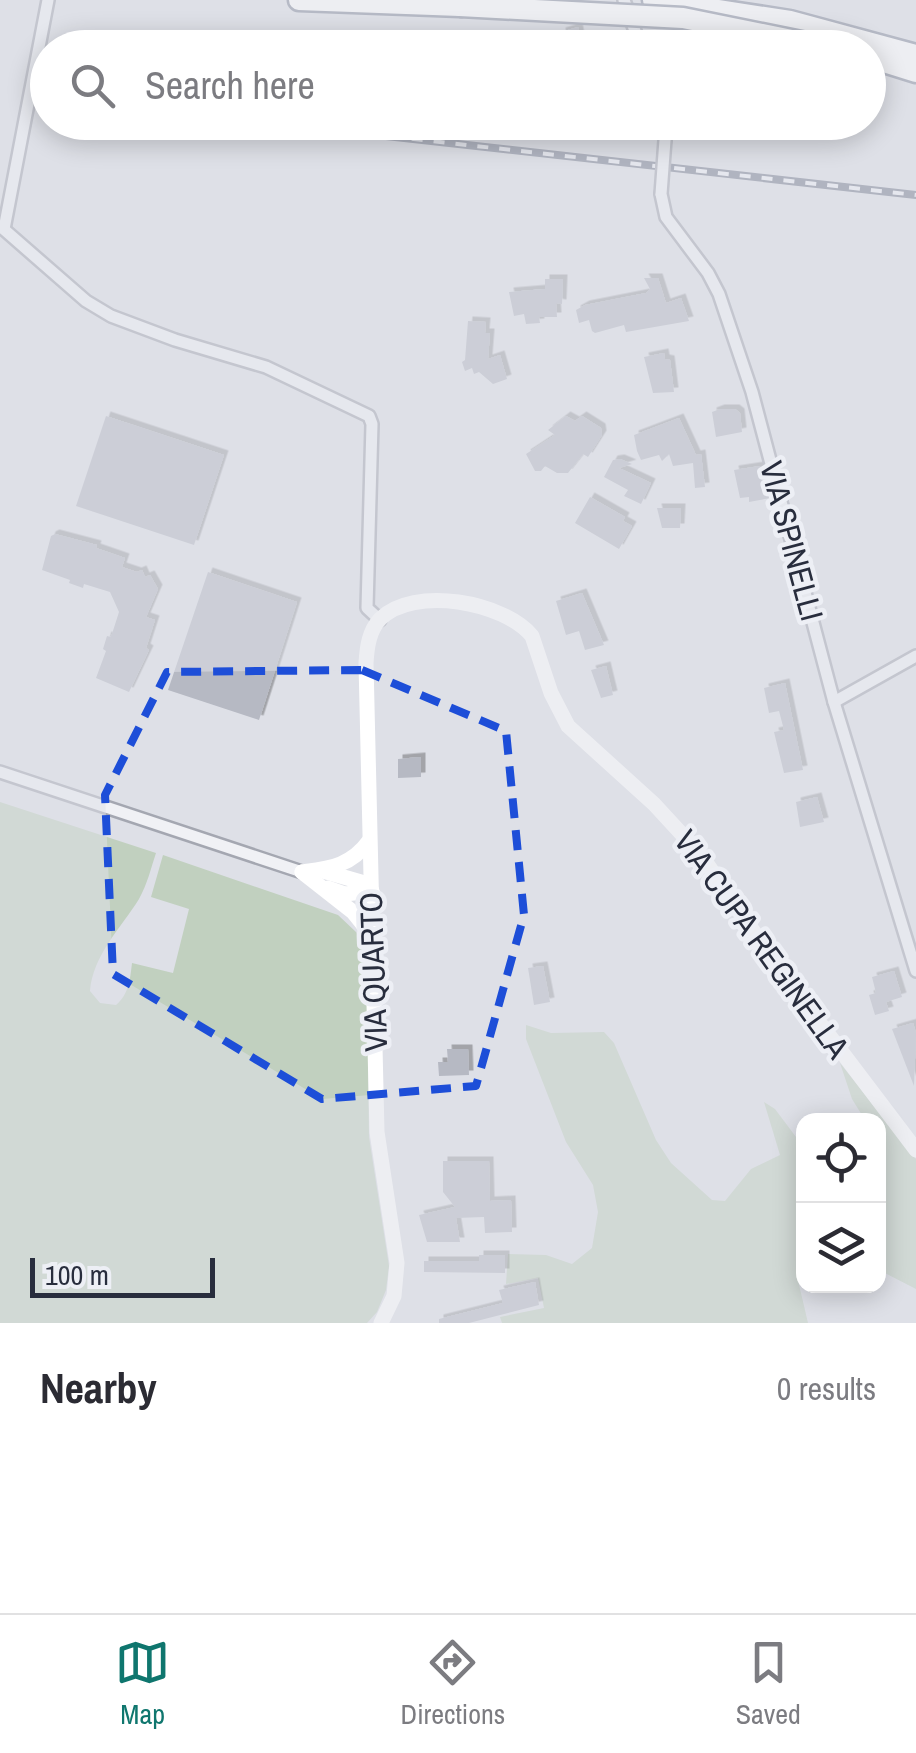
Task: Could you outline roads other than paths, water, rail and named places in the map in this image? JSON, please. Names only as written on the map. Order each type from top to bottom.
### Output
[{"type":"highway","points":[[300,0],[683,18],[742,30]]},
{"type":"highway","points":[[653,0],[761,14],[821,30]]},
{"type":"highway","points":[[886,47],[916,55]]},
{"type":"highway","points":[[886,63],[916,72]]},
{"type":"street","points":[[624,0],[635,30]]},
{"type":"street","points":[[30,89],[2,227],[86,302],[111,316],[266,367],[365,413],[372,424],[367,608],[380,620]]},
{"type":"street","name":"VIA SPINELLI","points":[[666,140],[661,194],[666,216],[720,294],[752,392],[834,702],[916,970]]},
{"type":"street","name":"VIA CUPA REGINELLA","points":[[380,620],[402,606],[438,602],[492,609],[526,629],[568,726],[654,804],[701,856],[782,973],[916,1150]]},
{"type":"street","name":"VIA QUARTO","points":[[380,620],[370,636],[366,663],[369,842],[377,1132],[397,1263],[394,1296],[381,1323]]},
{"type":"street","points":[[834,702],[916,656]]},
{"type":"street","points":[[0,772],[312,875],[346,894],[372,891]]},
{"type":"street","points":[[312,875],[347,863],[369,842]]},
{"type":"street","points":[[312,875],[373,937]]},
{"type":"railway","points":[[422,140],[916,195]]}]
